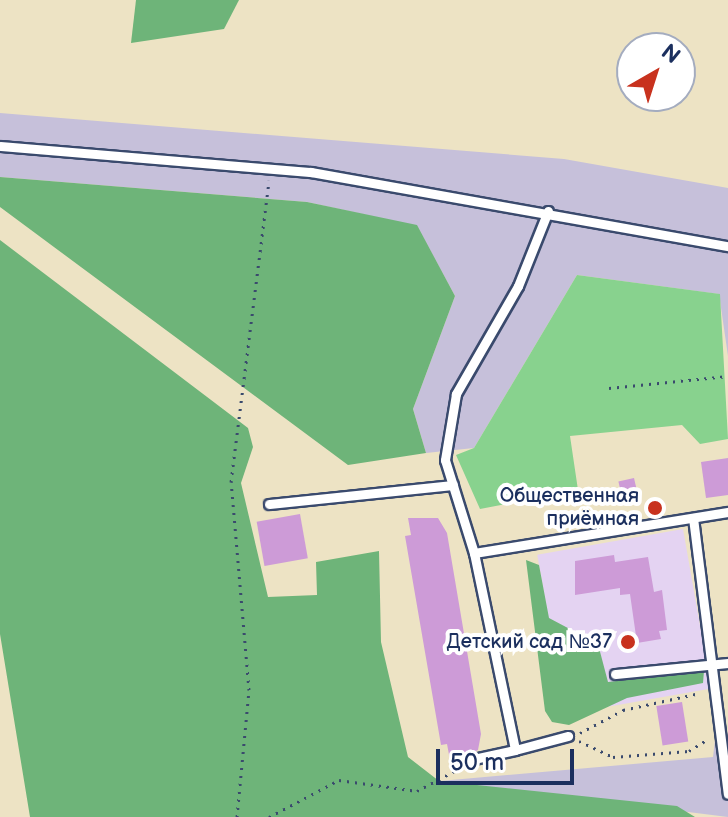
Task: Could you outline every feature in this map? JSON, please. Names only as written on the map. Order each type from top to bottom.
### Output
[{"type":"lane","points":[[0,146],[271,169],[548,211],[728,246]]},
{"type":"lane","points":[[515,750],[474,553],[445,460],[456,394],[518,286],[548,211]]},
{"type":"lane","points":[[269,504],[453,485]]},
{"type":"lane","points":[[474,553],[656,529],[728,512]]},
{"type":"lane","points":[[693,518],[723,664],[720,690],[728,794]]},
{"type":"lane","points":[[615,674],[723,664]]},
{"type":"lane","points":[[469,760],[568,736]]},
{"type":"path","points":[[237,817],[249,690],[231,482],[271,169]]},
{"type":"path","points":[[609,388],[728,376]]},
{"type":"path","points":[[568,736],[623,710],[720,690]]},
{"type":"path","points":[[568,736],[613,757],[689,751],[724,732]]},
{"type":"path","points":[[269,817],[339,780],[417,791],[469,760]]},
{"type":"shaded area","points":[[0,113],[564,159],[728,188],[728,356],[719,294],[577,275],[474,448],[426,453],[413,409],[455,296],[417,226],[307,202],[0,177]]},
{"type":"shaded area","name":"Детский сад №37","points":[[683,529],[711,689],[565,714],[537,555]]},
{"type":"shaded area","points":[[728,738],[728,817],[440,781],[713,757],[715,740]]},
{"type":"green space","points":[[136,0],[239,0],[224,29],[131,43]]},
{"type":"green space","points":[[0,177],[307,202],[417,225],[455,296],[413,409],[426,453],[348,465],[0,207]]},
{"type":"green space","points":[[0,240],[248,428],[253,447],[241,483],[268,597],[317,595],[316,562],[379,551],[381,642],[408,757],[439,781],[677,806],[695,817],[30,817],[0,634]]},
{"type":"green space","points":[[577,275],[720,294],[728,439],[700,444],[682,425],[570,436],[578,490],[480,509],[456,455],[474,448]]},
{"type":"green space","points":[[526,560],[539,565],[549,618],[598,644],[608,682],[704,671],[703,683],[627,698],[569,725],[552,722],[545,711]]},
{"type":"building","points":[[728,458],[728,495],[706,498],[701,462]]},
{"type":"building","points":[[634,478],[638,495],[622,498],[618,482]]},
{"type":"building","points":[[300,514],[308,558],[264,566],[257,522]]},
{"type":"building","points":[[408,518],[438,518],[447,533],[481,734],[478,750],[462,758],[450,760],[447,744],[441,745],[405,536],[411,535]]},
{"type":"building","points":[[614,555],[615,562],[648,557],[654,592],[662,590],[667,630],[659,631],[661,639],[637,643],[630,594],[620,595],[620,588],[575,595],[575,561]]},
{"type":"building","points":[[682,702],[688,742],[663,746],[656,706]]},
{"type":"place","name":"Общественная приёмная","points":[[655,508]]},
{"type":"place","name":"Детский сад №37","points":[[628,642]]}]
